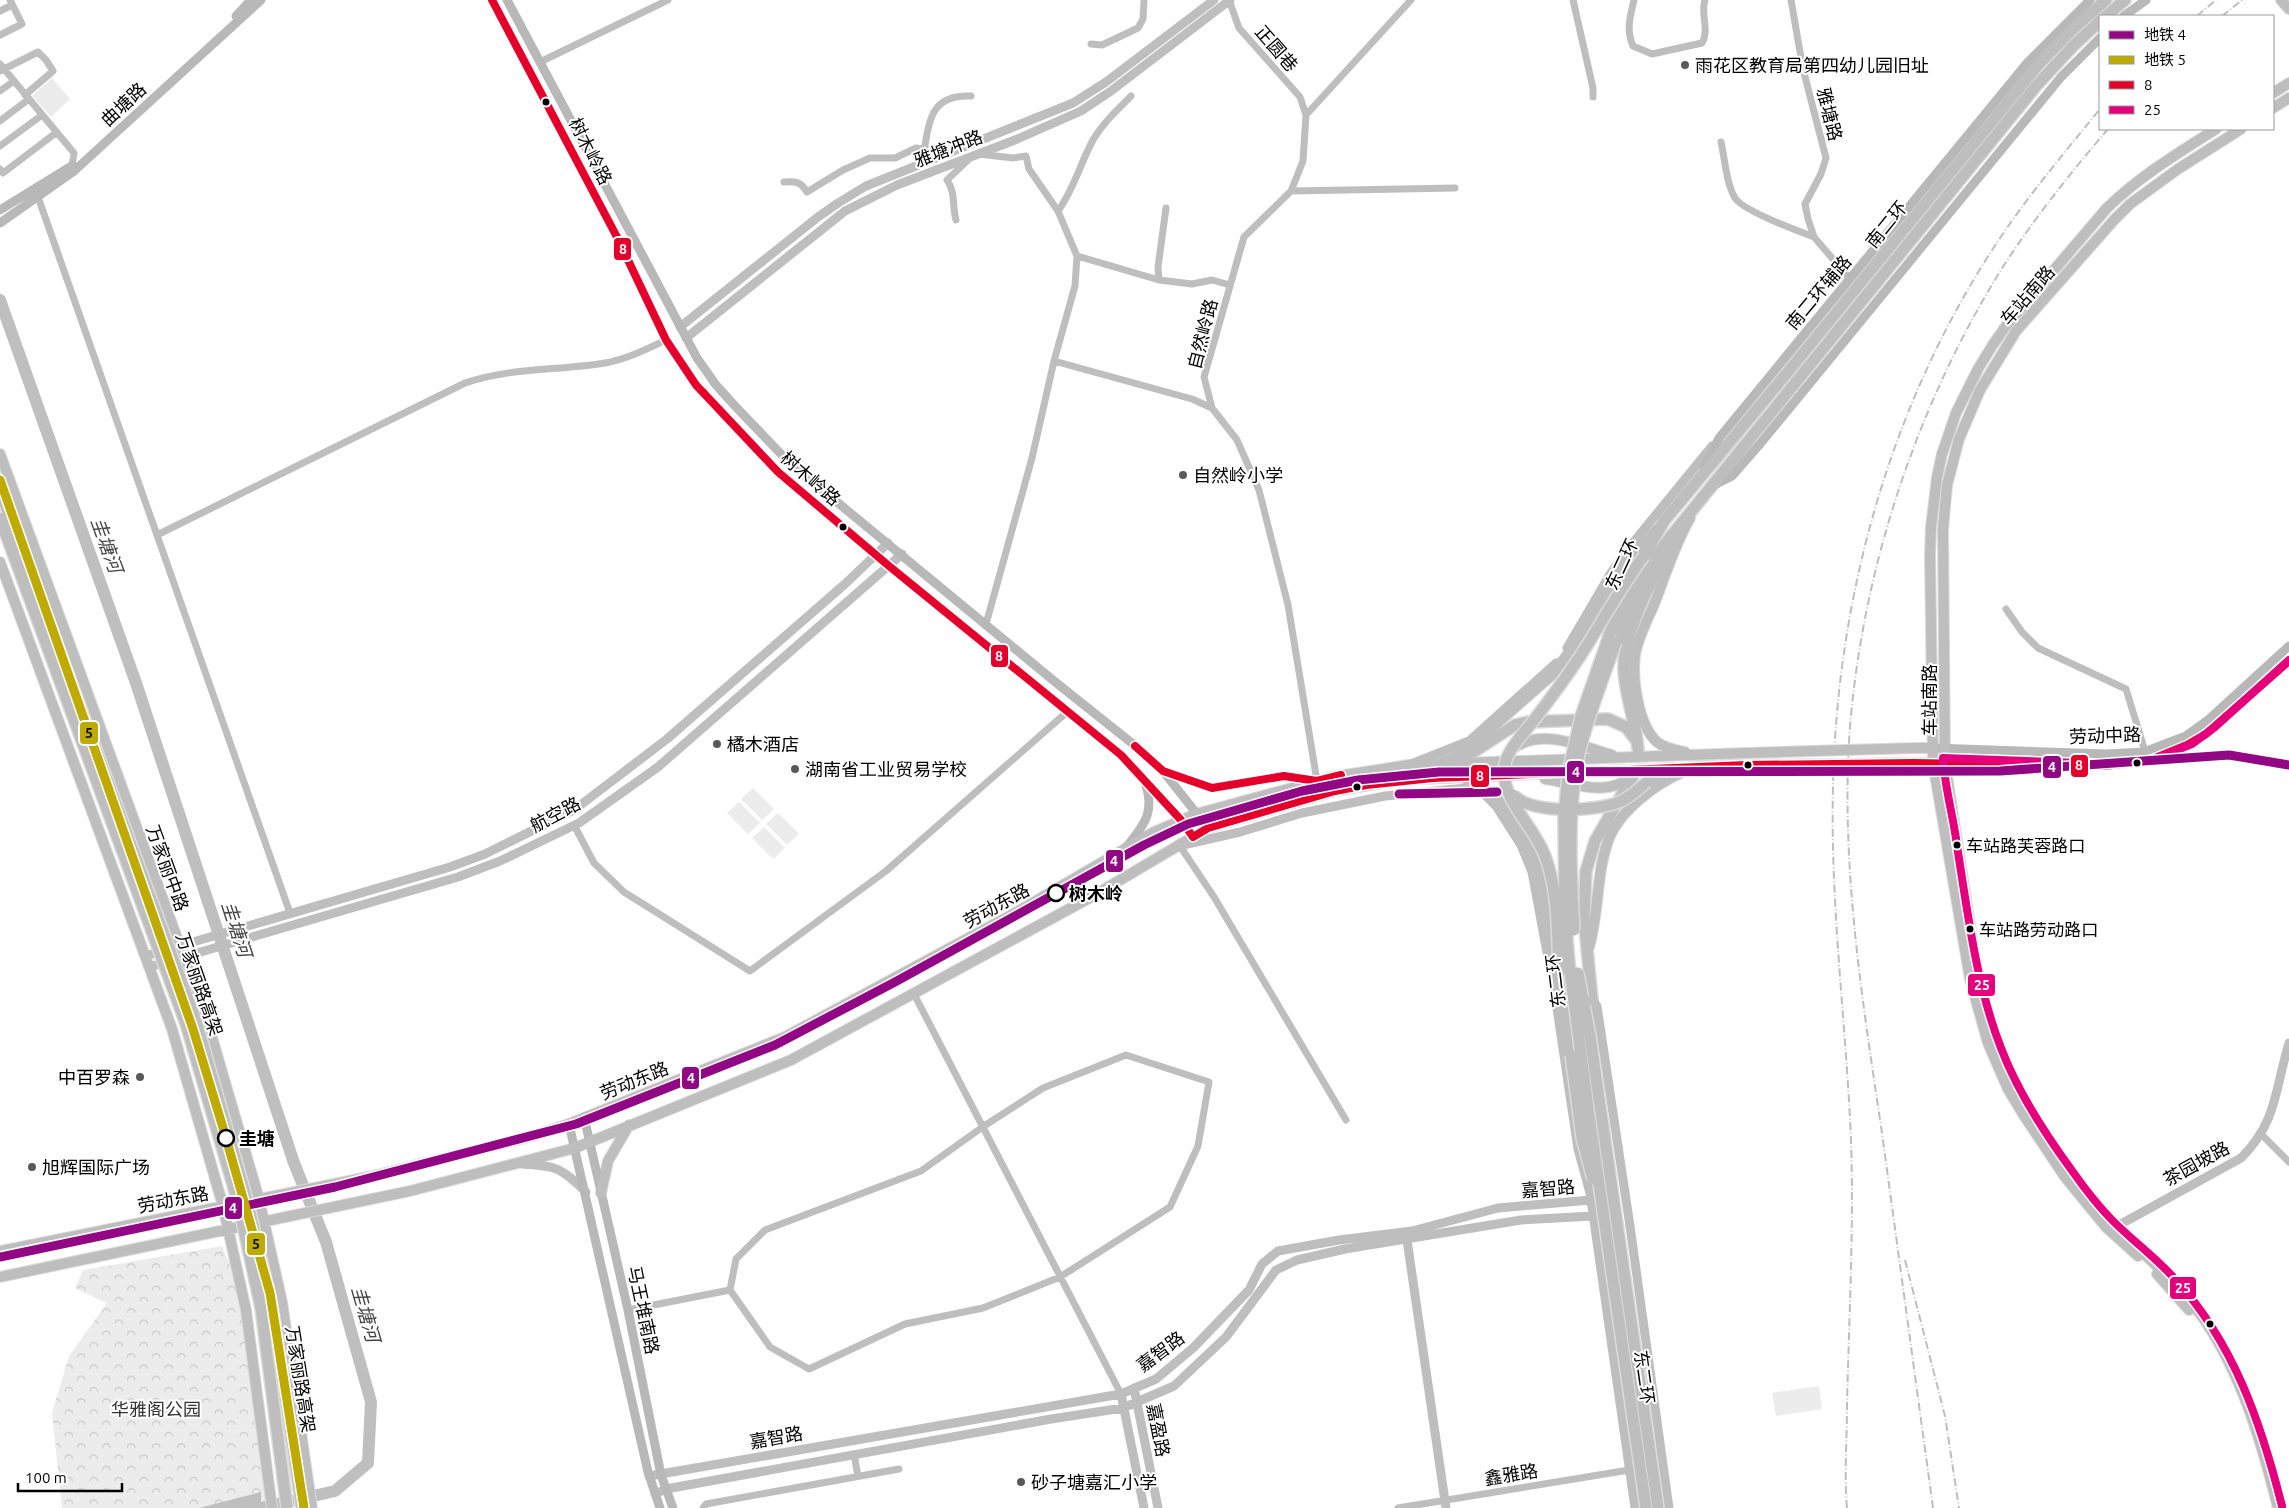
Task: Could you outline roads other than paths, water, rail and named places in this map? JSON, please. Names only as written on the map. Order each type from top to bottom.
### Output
[{"type":"highway","name":"南二环","points":[[1700,476],[1787,373],[2039,64],[2074,28],[2106,0]]},
{"type":"highway","points":[[2107,15],[2125,0]]},
{"type":"highway","name":"南二环","points":[[1713,485],[2036,86],[2074,45],[2099,22]]},
{"type":"highway","name":"东二环","points":[[1646,1508],[1604,1222],[1569,963],[1565,890],[1565,798],[1571,754],[1584,709],[1621,605],[1644,556],[1664,521],[1700,476]]},
{"type":"highway","name":"东二环","points":[[1658,1508],[1590,1036],[1579,977],[1574,916],[1573,817],[1576,772],[1590,715],[1631,603],[1651,562],[1713,485]]},
{"type":"highway","name":"万家丽路高架","points":[[0,490],[196,1021],[247,1200],[272,1306],[302,1508]]},
{"type":"highway","name":"万家丽路高架","points":[[0,518],[192,1043],[238,1202],[261,1308],[287,1508]]},
{"type":"highway","points":[[1440,764],[1475,751],[1515,725],[1550,720],[1608,719],[1618,722],[1633,734],[1638,749],[1624,676],[1625,654],[1648,589],[1678,527]]},
{"type":"highway","points":[[1604,1222],[1582,1138],[1559,972],[1555,896],[1550,868],[1538,840],[1511,798],[1504,774],[1511,750],[1563,681],[1627,579],[1644,556]]},
{"type":"highway","points":[[1507,788],[1523,803],[1541,808],[1604,806],[1628,798],[1647,782],[1668,772],[1699,767]]},
{"type":"highway","points":[[1590,1036],[1592,999],[1589,948],[1585,927],[1586,871],[1595,841],[1634,774]]},
{"type":"main road","name":"曲塘路","points":[[0,210],[72,166],[251,0]]},
{"type":"main road","name":"曲塘路","points":[[0,222],[74,172],[261,0]]},
{"type":"main road","name":"树木岭路","points":[[492,0],[614,231],[666,340],[696,385],[778,472],[889,566],[1121,755],[1181,820],[1193,836]]},
{"type":"main road","name":"树木岭路","points":[[507,0],[680,327],[716,385],[782,456],[1133,744],[1163,771],[1208,828]]},
{"type":"main road","name":"南二环辅路","points":[[1700,476],[1719,438],[2027,63],[2090,0]]},
{"type":"main road","points":[[2125,15],[2146,0]]},
{"type":"main road","points":[[2282,0],[2289,9]]},
{"type":"main road","points":[[1713,485],[1732,476],[1760,444],[2061,76],[2099,39]]},
{"type":"main road","points":[[2274,92],[2289,83]]},
{"type":"main road","points":[[2274,107],[2289,98]]},
{"type":"main road","name":"车站南路","points":[[2214,130],[2167,160],[2122,193],[2107,208],[2006,326],[1966,390],[1949,433],[1937,477],[1931,526],[1933,763],[1970,979],[1988,1044],[2008,1089],[2065,1177],[2112,1229],[2169,1286],[2199,1323],[2231,1384],[2254,1441],[2272,1508]]},
{"type":"main road","name":"车站南路","points":[[2239,130],[2178,168],[2130,204],[2016,331],[1980,390],[1959,439],[1947,485],[1943,529],[1946,701],[1945,763],[1978,978],[1996,1039],[2016,1086],[2029,1110],[2071,1173],[2112,1229],[2175,1282],[2204,1320],[2236,1380],[2260,1440],[2278,1508]]},
{"type":"main road","name":"万家丽中路","points":[[0,454],[206,1017],[259,1200],[282,1302],[312,1508]]},
{"type":"main road","points":[[1693,754],[1666,747],[1657,742],[1646,727],[1635,680],[1636,654],[1674,551],[1700,501]]},
{"type":"main road","points":[[1440,764],[1473,744],[1546,680],[1566,658],[1626,564],[1664,521]]},
{"type":"main road","points":[[0,562],[172,1029],[223,1206],[246,1310],[272,1508]]},
{"type":"main road","name":"劳动中路","points":[[1693,754],[1915,748],[2107,754],[2144,752],[2186,736],[2208,720],[2289,646]]},
{"type":"main road","name":"劳动中路","points":[[1522,775],[1746,765],[1913,762],[2105,766],[2148,761],[2187,745],[2206,734],[2289,661]]},
{"type":"main road","points":[[1511,750],[1526,741],[1543,738],[1622,758]]},
{"type":"main road","name":"劳动东路","points":[[0,1251],[330,1185],[533,1136],[569,1124],[785,1037],[1017,912],[1154,832],[1196,814],[1317,781],[1408,766],[1693,754]]},
{"type":"main road","points":[[1589,948],[1594,931],[1604,854],[1608,839],[1622,818],[1635,804],[1668,779],[1699,767]]},
{"type":"main road","points":[[1163,771],[1212,788],[1284,776],[1317,781]]},
{"type":"main road","points":[[0,1277],[410,1192],[575,1148],[791,1060],[914,994],[1180,846],[1208,828],[1335,791],[1366,785],[1433,778],[1522,775],[1595,788],[1613,787],[1622,784],[1634,774]]},
{"type":"main road","points":[[1123,850],[1143,825],[1149,811],[1148,792],[1143,778]]},
{"type":"main road","points":[[1433,778],[1464,779],[1478,783],[1495,796],[1524,837],[1542,876],[1559,972]]},
{"type":"main road","name":"马王堆南路","points":[[584,1117],[628,1310],[661,1474],[673,1508]]},
{"type":"main road","name":"马王堆南路","points":[[569,1124],[586,1192],[649,1476],[660,1508]]},
{"type":"main road","points":[[601,1193],[608,1161],[630,1125]]},
{"type":"street","points":[[540,62],[668,0]]},
{"type":"street","points":[[1091,44],[1102,46],[1138,28],[1143,19],[1144,0]]},
{"type":"street","name":"雅塘冲路","points":[[680,327],[838,202],[866,186],[1073,103],[1106,82],[1214,0]]},
{"type":"street","name":"雅塘冲路","points":[[686,338],[845,211],[897,185],[1050,126],[1081,111],[1111,91],[1230,0]]},
{"type":"street","name":"正圆巷","points":[[1230,0],[1239,28],[1300,97],[1306,115]]},
{"type":"street","points":[[1306,115],[1411,0]]},
{"type":"street","points":[[1573,0],[1593,88],[1593,98]]},
{"type":"street","points":[[1634,0],[1628,25],[1629,37],[1633,46],[1652,54],[1702,43],[1706,29],[1702,7],[1705,0]]},
{"type":"street","name":"雅塘路","points":[[1791,0],[1803,69],[1826,158],[1821,174],[1805,204],[1814,238],[1850,279]]},
{"type":"street","points":[[0,11],[11,2],[22,24],[0,35]]},
{"type":"street","points":[[0,121],[27,97],[53,71],[38,52],[1,68],[14,81],[27,97],[42,115],[57,132],[74,153],[72,166]]},
{"type":"street","points":[[0,91],[14,81]]},
{"type":"street","points":[[784,182],[795,181],[803,185],[806,192],[843,170],[870,158],[895,158],[916,148],[923,149],[932,113],[941,102],[961,96],[971,96]]},
{"type":"street","points":[[1058,211],[1068,196],[1093,141],[1107,120],[1131,96]]},
{"type":"street","points":[[0,146],[42,115]]},
{"type":"street","name":"自然岭路","points":[[1306,115],[1304,161],[1291,190],[1244,237],[1204,378],[1212,408],[1237,440],[1259,490],[1288,605],[1317,781]]},
{"type":"street","points":[[0,169],[3,173],[57,132]]},
{"type":"street","points":[[1721,142],[1731,189],[1736,200],[1774,221],[1814,238]]},
{"type":"street","points":[[956,220],[953,208],[954,196],[952,187],[947,180],[975,156],[1013,158],[1026,156],[1029,169],[1058,211],[1077,256],[1075,286],[1054,361],[1032,458],[986,624]]},
{"type":"street","points":[[1291,190],[1456,188]]},
{"type":"street","points":[[38,197],[290,913]]},
{"type":"street","points":[[1159,280],[1158,267],[1166,208]]},
{"type":"street","points":[[1077,256],[1159,280],[1192,284],[1212,280],[1230,285]]},
{"type":"street","points":[[157,535],[464,383],[508,372],[606,363],[633,355],[666,340]]},
{"type":"street","points":[[1054,361],[1192,399],[1212,408]]},
{"type":"street","points":[[1408,766],[1469,740],[1551,669],[1571,642],[1623,555],[1719,438]]},
{"type":"street","name":"航空路","points":[[145,956],[450,867],[484,854],[574,810],[667,740],[845,584],[888,543]]},
{"type":"street","name":"航空路","points":[[149,967],[458,877],[500,861],[577,824],[658,767],[902,554]]},
{"type":"street","points":[[2006,609],[2022,632],[2038,648],[2126,689],[2148,761]]},
{"type":"street","points":[[574,810],[577,824],[594,863],[624,892],[750,971],[886,871],[1067,712]]},
{"type":"street","points":[[1433,778],[1463,784],[1480,791],[1496,806],[1521,845],[1532,872],[1555,995],[1578,1149],[1591,1200],[1635,1508]]},
{"type":"street","points":[[1346,1120],[1214,897],[1180,846],[1240,832],[1302,813],[1377,798],[1450,789],[1480,791]]},
{"type":"street","points":[[450,867],[458,877]]},
{"type":"street","points":[[914,994],[984,1126],[1121,1394]]},
{"type":"street","points":[[1592,999],[1597,1006],[1669,1508]]},
{"type":"street","name":"茶园坡路","points":[[2112,1229],[2241,1158],[2262,1135],[2273,1108],[2289,1043]]},
{"type":"street","points":[[1126,1055],[1209,1082],[1198,1146],[1170,1208],[1060,1277],[983,1308],[905,1324],[809,1369],[770,1347],[730,1290],[736,1259],[765,1230],[922,1171],[984,1126],[1043,1088],[1126,1055]]},
{"type":"street","points":[[2262,1135],[2289,1162]]},
{"type":"street","points":[[516,1163],[548,1166],[566,1172],[586,1192]]},
{"type":"street","name":"嘉智路","points":[[649,1476],[1121,1394],[1156,1379],[1192,1348],[1249,1290],[1262,1264],[1278,1251],[1339,1240],[1412,1231],[1498,1208],[1591,1200]]},
{"type":"street","name":"嘉智路","points":[[655,1494],[666,1489],[854,1454],[1123,1408],[1174,1386],[1226,1337],[1276,1270],[1297,1260],[1345,1248],[1407,1240],[1521,1220],[1593,1216]]},
{"type":"street","points":[[1407,1240],[1445,1504]]},
{"type":"street","points":[[628,1310],[730,1290]]},
{"type":"street","name":"嘉盈路","points":[[1134,1388],[1158,1508]]},
{"type":"street","name":"嘉盈路","points":[[1121,1394],[1144,1508]]},
{"type":"street","points":[[854,1454],[858,1476]]},
{"type":"street","points":[[703,1508],[706,1504],[764,1495],[796,1486],[899,1469]]},
{"type":"street","name":"鑫雅路","points":[[1398,1508],[1445,1504],[1629,1470]]},
{"type":"waterway","name":"圭塘河","points":[[0,300],[136,683],[294,1163],[326,1242],[371,1402],[368,1463],[335,1491],[261,1508]]},
{"type":"railway","points":[[2198,15],[2216,0]]},
{"type":"railway","points":[[2223,15],[2242,0]]},
{"type":"railway","points":[[1847,1508],[1846,1469],[1852,1173],[1849,1096],[1836,919],[1833,830],[1837,712],[1846,638],[1860,565],[1880,493],[1904,422],[1934,354],[1969,288],[2009,225],[2099,110]]},
{"type":"railway","points":[[1933,1508],[1860,981],[1850,880],[1848,778],[1850,727],[1857,666],[1868,605],[1882,545],[1900,485],[1922,427],[1947,370],[1975,315],[2006,262],[2055,194],[2107,130]]},
{"type":"railway","points":[[1905,1260],[1945,1416],[1959,1508]]},
{"type":"metro line","name":"5","points":[[0,480],[193,1029],[224,1131],[270,1293],[304,1508]]},
{"type":"metro line","name":"4","points":[[0,1257],[335,1187],[576,1124],[775,1045],[895,982],[1144,845],[1188,824],[1302,791],[1358,780],[1439,772],[2000,771],[2229,755],[2289,765]]},
{"type":"metro line","name":"4","points":[[1399,794],[1497,792]]},
{"type":"place","name":"雨花区教育局第四幼儿园旧址","points":[[1685,65]]},
{"type":"place","name":"自然岭小学","points":[[1183,475]]},
{"type":"place","name":"橘木酒店","points":[[717,744]]},
{"type":"place","name":"湖南省工业贸易学校","points":[[795,769]]},
{"type":"place","name":"车站路芙蓉路口","points":[[1957,845]]},
{"type":"place","name":"树木岭","points":[[1056,893]]},
{"type":"place","name":"车站路劳动路口","points":[[1970,929]]},
{"type":"place","name":"中百罗森","points":[[140,1077]]},
{"type":"place","name":"圭塘","points":[[226,1138]]},
{"type":"place","name":"旭辉国际广场","points":[[32,1167]]},
{"type":"place","name":"砂子塘嘉汇小学","points":[[1021,1482]]},
{"type":"park label","name":"华雅阁公园","points":[[156,1409]]}]
